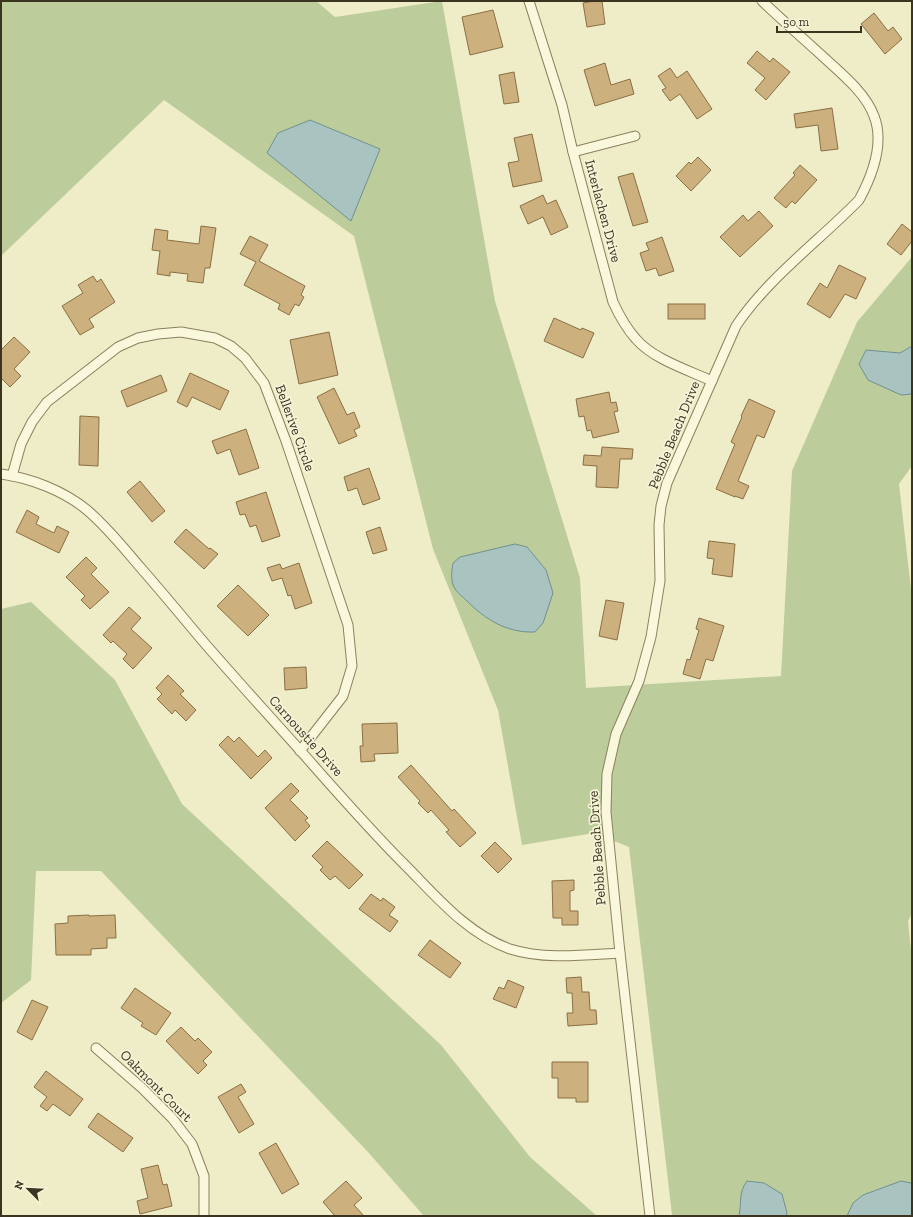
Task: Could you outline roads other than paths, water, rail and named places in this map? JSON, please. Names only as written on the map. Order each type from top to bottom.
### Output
[{"type":"street","name":"Interlachen Drive","points":[[529,1],[562,105],[572,152],[613,302],[623,323],[636,340],[649,350],[663,359],[712,381]]},
{"type":"street","name":"Pebble Beach Drive","points":[[650,1216],[620,953],[606,812],[607,774],[616,734],[639,681],[651,637],[660,581],[659,525],[661,506],[667,483],[736,326],[762,292],[859,200],[869,182],[874,165],[878,138],[874,116],[867,102],[847,79],[762,1]]},
{"type":"street","points":[[572,152],[635,136]]},
{"type":"street","name":"Bellerive Circle","points":[[12,476],[21,444],[32,422],[47,402],[118,347],[138,338],[181,332],[215,338],[231,346],[245,358],[267,388],[348,624],[352,666],[342,696],[300,751]]},
{"type":"street","name":"Carnoustie Drive","points":[[1,474],[34,482],[55,490],[87,510],[112,534],[228,671],[386,847],[454,914],[470,927],[487,938],[508,948],[532,954],[582,956],[620,953]]},
{"type":"street","name":"Oakmont Court","points":[[96,1048],[142,1088],[172,1118],[192,1144],[204,1176],[204,1216]]},
{"type":"water","points":[[310,120],[380,149],[351,221],[267,153],[278,133]]},
{"type":"water","points":[[912,346],[912,394],[901,395],[868,380],[859,364],[866,350],[900,353]]},
{"type":"water","points":[[515,544],[527,547],[546,570],[553,593],[543,623],[535,632],[525,632],[506,628],[489,619],[474,608],[458,593],[452,581],[453,563],[460,557]]},
{"type":"water","points":[[747,1181],[764,1183],[782,1194],[787,1213],[786,1216],[739,1216],[741,1194]]},
{"type":"water","points":[[901,1181],[912,1184],[912,1216],[847,1216],[853,1203],[863,1195]]}]
